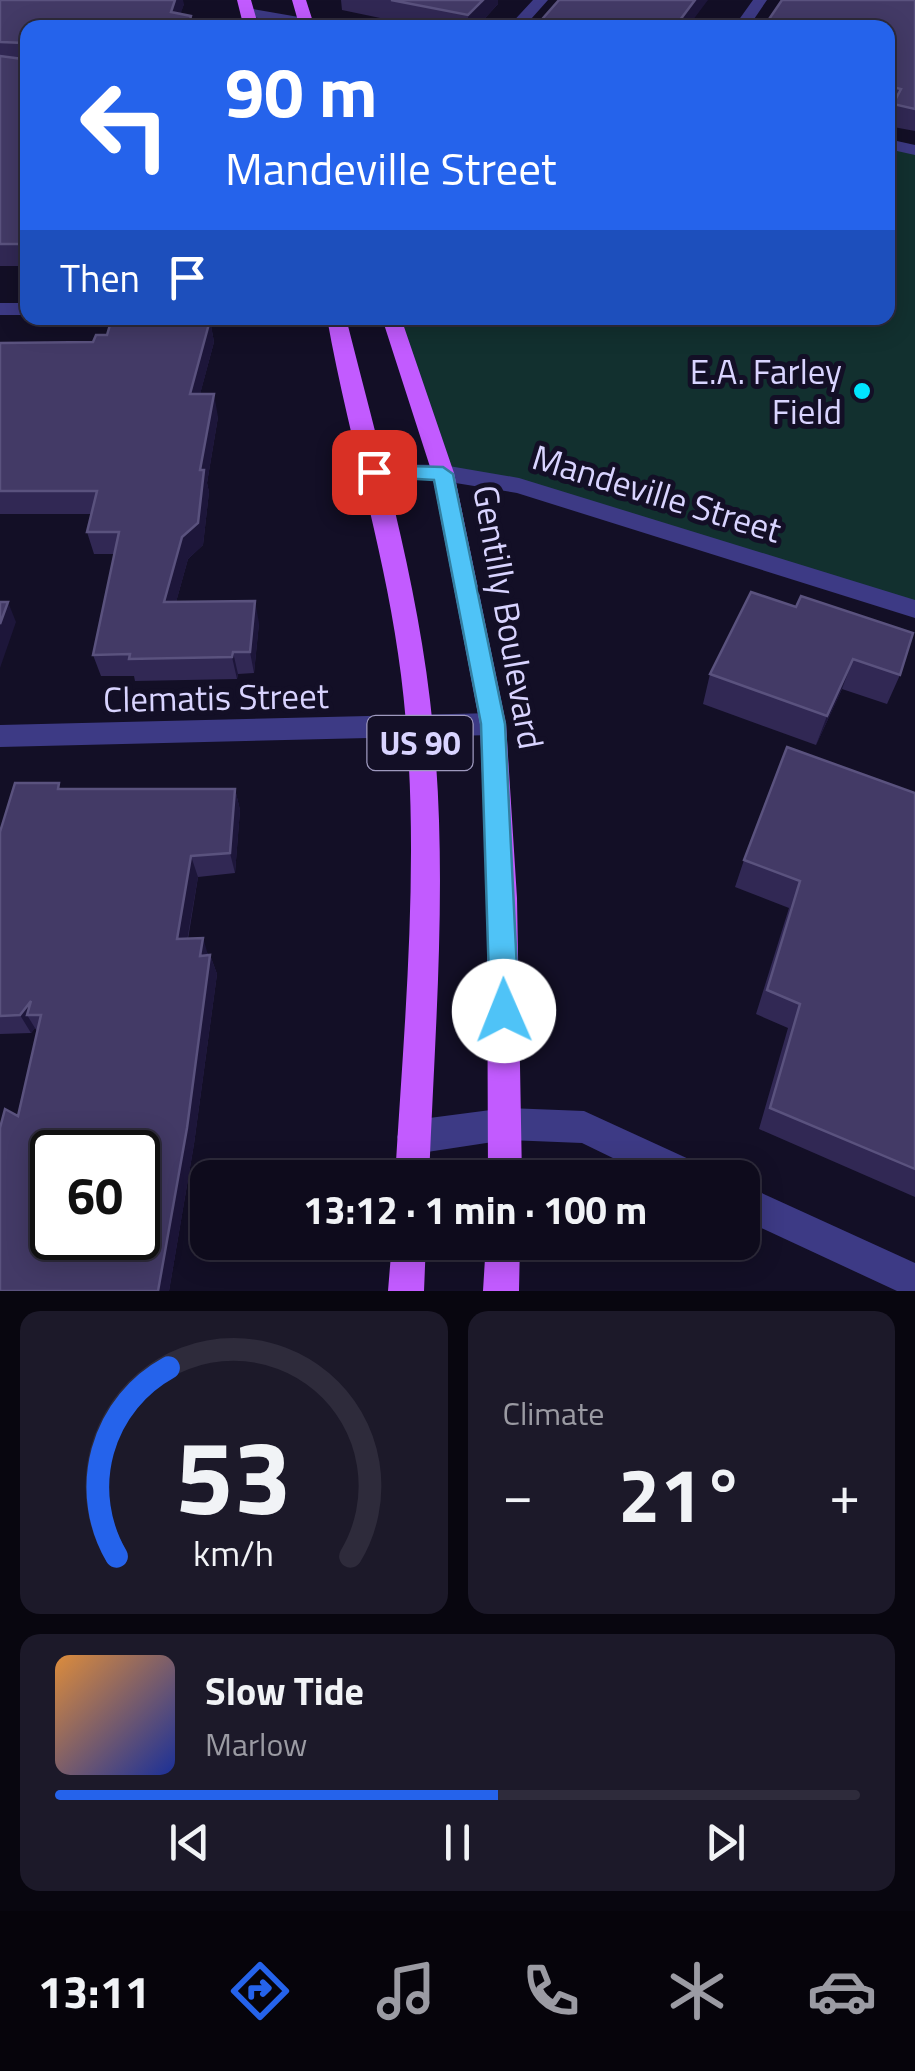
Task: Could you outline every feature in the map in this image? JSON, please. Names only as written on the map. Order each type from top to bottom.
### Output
[{"type":"main road","name":"US 90","points":[[338,325],[409,639],[420,729],[426,874],[413,1160]]},
{"type":"main road","name":"Gentilly Boulevard","points":[[393,325],[443,474],[493,724],[502,898],[505,1160]]},
{"type":"main road","points":[[406,1291],[408,1260]]},
{"type":"main road","points":[[501,1291],[502,1260]]},
{"type":"street","points":[[522,20],[541,0]]},
{"type":"street","points":[[248,13],[285,20]]},
{"type":"street","name":"Mandeville Street","points":[[374,472],[443,474],[519,486],[915,609]]},
{"type":"street","name":"Clematis Street","points":[[0,736],[420,729],[493,724]]},
{"type":"street","points":[[414,1137],[506,1124],[584,1127],[654,1160]]},
{"type":"street","points":[[760,1209],[915,1281]]},
{"type":"green space","points":[[895,146],[915,150],[915,609],[519,486],[443,473],[393,325],[895,325]]},
{"type":"building","points":[[0,0],[175,0],[171,12],[191,16],[190,20],[20,20],[20,43],[0,42]]},
{"type":"building","points":[[391,0],[483,0],[468,15]]},
{"type":"building","points":[[559,0],[695,0],[680,20],[541,20]]},
{"type":"building","points":[[782,0],[915,0],[915,109],[895,104],[901,89],[895,88],[895,20],[768,20]]},
{"type":"building","points":[[0,56],[20,59],[20,244],[0,244]]},
{"type":"building","points":[[110,325],[209,325],[190,394],[214,394],[200,470],[204,470],[198,523],[182,537],[164,602],[255,601],[250,652],[233,652],[232,657],[129,659],[130,654],[93,655],[119,532],[87,532],[97,491],[0,491],[0,343],[93,342],[96,335],[107,335]]},
{"type":"building","points":[[751,592],[796,607],[801,596],[913,633],[900,675],[853,659],[827,716],[710,674]]},
{"type":"building","points":[[0,602],[8,602],[0,624]]},
{"type":"building","points":[[787,747],[915,793],[915,1169],[770,1108],[800,1004],[767,990],[800,881],[744,860]]},
{"type":"building","points":[[15,783],[59,783],[58,789],[235,789],[230,853],[191,856],[177,939],[203,938],[200,956],[210,955],[187,1128],[158,1291],[0,1291],[0,1128],[5,1109],[18,1116],[41,1015],[27,1015],[31,1001],[20,1015],[0,1016],[0,832]]},
{"type":"place","name":"E.A. Farley Field","points":[[862,391]]},
{"type":"route","points":[[374,472],[443,474],[493,724],[504,1011]]}]
